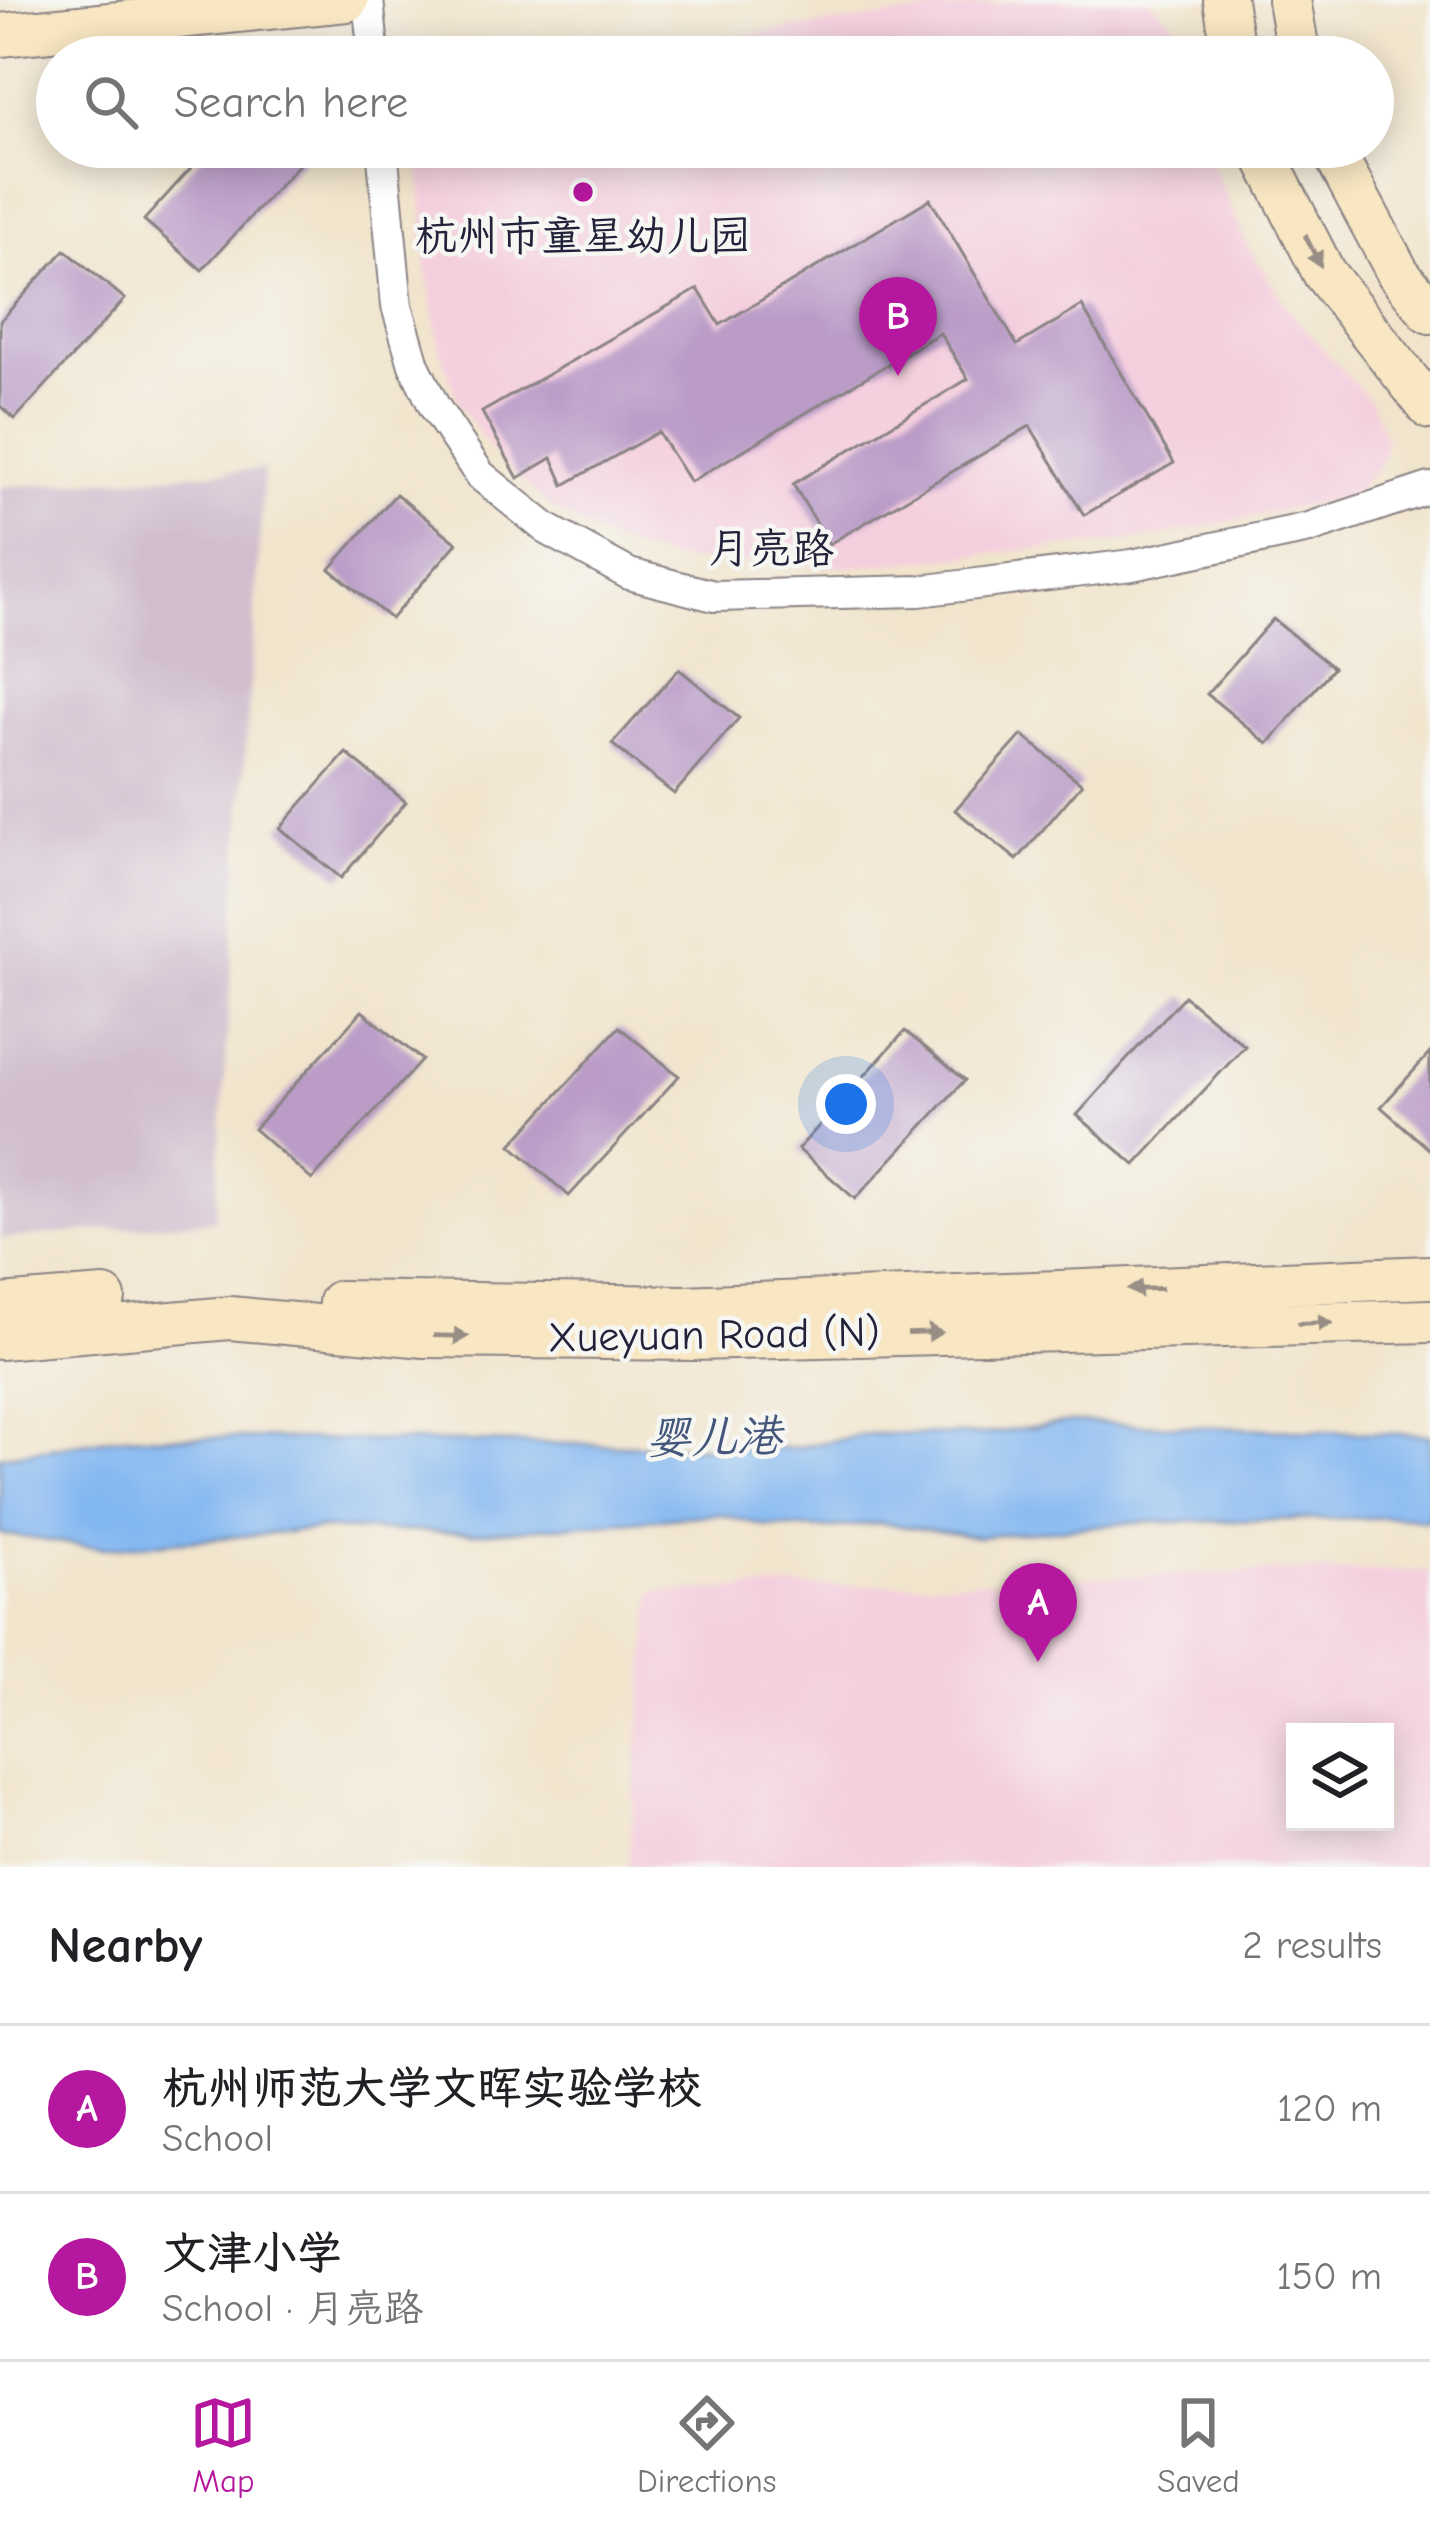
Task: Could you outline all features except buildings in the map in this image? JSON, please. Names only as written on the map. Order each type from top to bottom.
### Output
[{"type":"main road","points":[[0,35],[347,0]]},
{"type":"main road","points":[[1225,0],[1231,36]]},
{"type":"main road","points":[[1289,0],[1295,36]]},
{"type":"main road","points":[[1271,168],[1324,273],[1430,408]]},
{"type":"main road","points":[[1342,168],[1398,273],[1430,312]]},
{"type":"main road","name":"Xueyuan Road (N)","points":[[0,1306],[185,1292],[361,1304],[684,1306],[1430,1277]]},
{"type":"main road","name":"Xueyuan Road (N)","points":[[0,1338],[230,1318],[424,1336],[693,1339],[1430,1322]]},
{"type":"street","points":[[368,0],[372,36]]},
{"type":"street","name":"月亮路","points":[[384,168],[397,306],[413,365],[434,406],[480,475],[548,530],[629,574],[714,596],[919,591],[1132,565],[1309,529],[1430,488]]},
{"type":"shaded area","points":[[1026,0],[1148,0],[1172,20],[1181,36],[716,36]]},
{"type":"shaded area","points":[[420,168],[1214,168],[1247,245],[1293,316],[1371,402],[1386,439],[1381,463],[1351,496],[1145,539],[847,567],[675,560],[609,542],[549,506],[497,459],[459,404],[440,350],[426,266]]},
{"type":"shaded area","points":[[264,469],[215,1220],[0,1239],[0,487]]},
{"type":"shaded area","points":[[1283,1571],[1430,1571],[1430,1867],[628,1867],[652,1592]]},
{"type":"water","points":[[1073,1422],[1430,1435],[1430,1521],[1406,1517],[1125,1523],[978,1537],[880,1523],[823,1529],[766,1526],[719,1514],[474,1533],[324,1529],[101,1548],[0,1534],[0,1456],[127,1436],[792,1448],[871,1434],[979,1435]]},
{"type":"place","name":"杭州市童星幼儿园","points":[[583,192]]},
{"type":"place","name":"文津小学","points":[[898,376]]},
{"type":"place","name":"杭州师范大学文晖实验学校","points":[[1038,1662]]},
{"type":"water label","name":"婴儿港","points":[[714,1437]]}]
